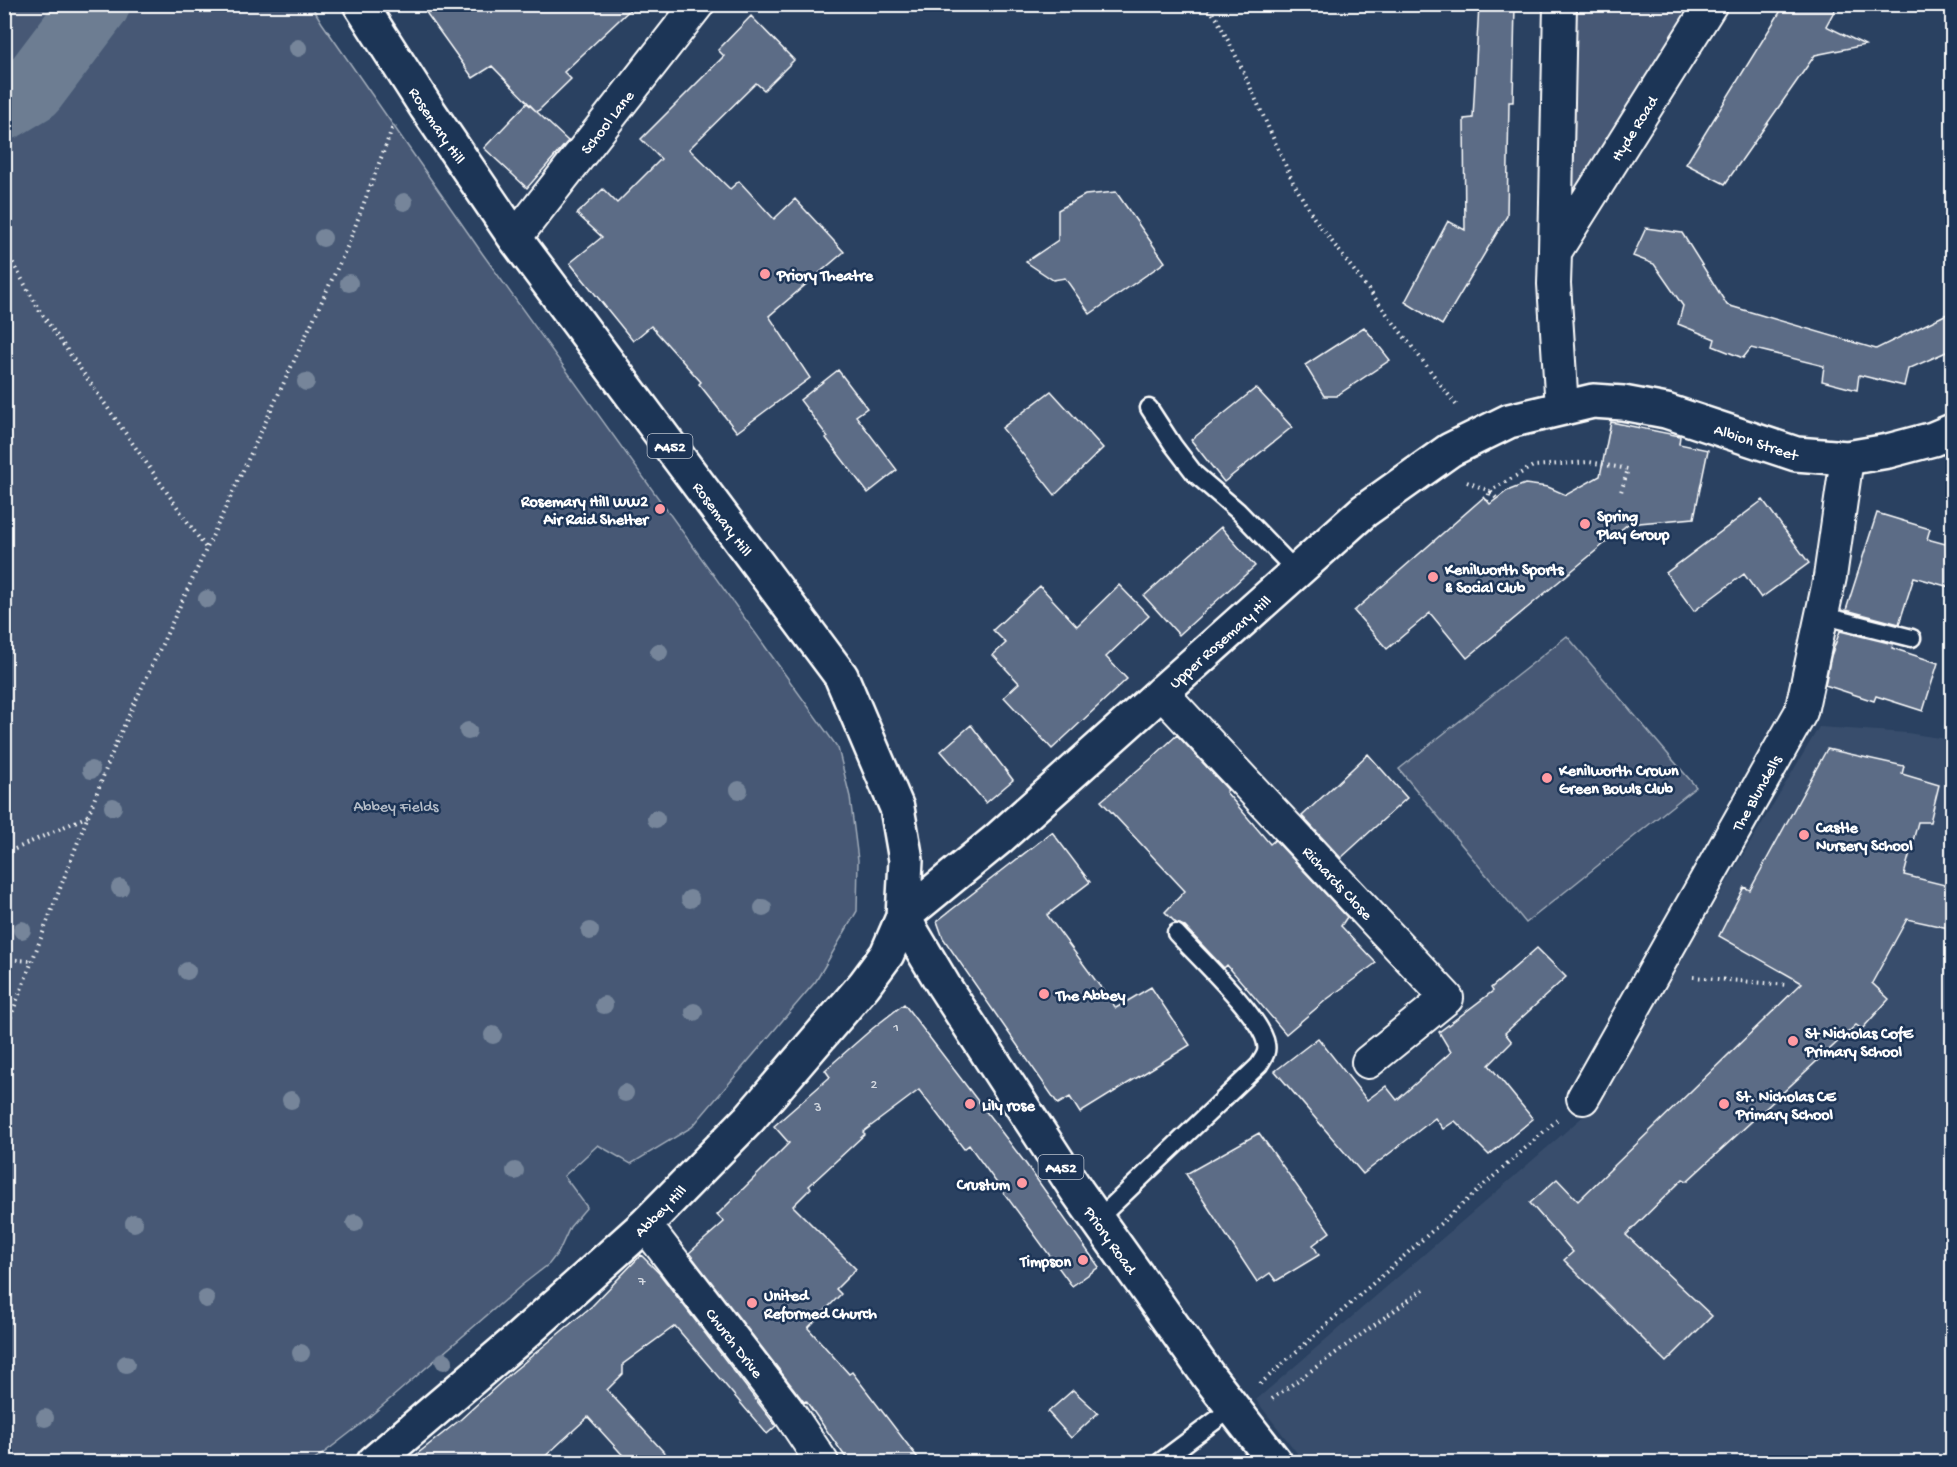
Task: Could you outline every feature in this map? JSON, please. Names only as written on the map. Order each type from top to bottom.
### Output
[{"type":"main road","name":"Rosemary Hill","points":[[360,4],[426,107],[515,238],[841,676],[897,808],[906,860],[903,917]]},
{"type":"main road","name":"Albion Street","points":[[1562,408],[1593,401],[1655,409],[1796,454],[1847,458],[1888,451],[1934,439],[1953,431]]},
{"type":"main road","name":"Upper Rosemary Hill","points":[[903,917],[998,839],[1364,511],[1450,450],[1509,421],[1562,408]]},
{"type":"main road","name":"Priory Road","points":[[903,917],[944,986],[1077,1191],[1237,1415],[1275,1462]]},
{"type":"main road","name":"Abbey Hill","points":[[381,1461],[645,1225],[749,1119],[888,954],[903,917]]},
{"type":"street","name":"School Lane","points":[[515,238],[698,4]]},
{"type":"street","points":[[1560,4],[1554,284],[1562,408]]},
{"type":"street","name":"Hyde Road","points":[[1555,252],[1711,4]]},
{"type":"street","name":"The Blundells","points":[[1582,1098],[1801,712],[1830,577],[1847,458]]},
{"type":"street","name":"Richards Close","points":[[1161,692],[1447,998],[1368,1062]]},
{"type":"street","name":"Church Drive","points":[[645,1225],[786,1408],[822,1462]]},
{"type":"lane","points":[[1149,408],[1173,445],[1196,474],[1238,511],[1296,571]]},
{"type":"lane","points":[[1821,615],[1912,638]]},
{"type":"lane","points":[[1097,1220],[1259,1065],[1266,1053],[1266,1043],[1255,1018],[1176,933]]},
{"type":"lane","points":[[1160,1462],[1237,1415]]},
{"type":"path","points":[[1205,4],[1216,19],[1238,60],[1293,182],[1314,218],[1479,436]]},
{"type":"path","points":[[4,1034],[116,743],[348,245],[392,129],[426,107]]},
{"type":"path","points":[[4,247],[39,310],[207,549]]},
{"type":"path","points":[[1487,501],[1490,491],[1533,466],[1589,462],[1628,469],[1621,492]]},
{"type":"path","points":[[1427,466],[1490,491],[1497,499]]},
{"type":"path","points":[[4,854],[88,816]]},
{"type":"path","points":[[4,959],[32,961]]},
{"type":"path","points":[[1652,975],[1788,985]]},
{"type":"path","points":[[1237,1415],[1582,1098]]},
{"type":"path","points":[[1237,1415],[1424,1289]]},
{"type":"shaded area","name":"St Nicholas CofE Primary School","points":[[1819,727],[1907,733],[1952,740],[1952,1462],[1736,1462],[1732,1457],[1725,1462],[1304,1462],[1256,1400],[1594,1107]]},
{"type":"green space","name":"Abbey Fields","points":[[5,4],[311,5],[482,253],[838,748],[850,797],[858,860],[857,911],[816,981],[692,1127],[631,1164],[598,1145],[564,1176],[587,1207],[570,1227],[559,1251],[549,1264],[360,1425],[312,1462],[5,1462]]},
{"type":"green space","points":[[1571,5],[1693,5],[1571,196]]},
{"type":"green space","name":"Kenilworth Crown Green Bowls Club","points":[[1567,636],[1696,787],[1526,923],[1399,769]]},
{"type":"building","points":[[420,4],[636,4],[564,72],[571,79],[537,112],[568,141],[527,188],[484,148],[527,103],[536,111],[492,66],[473,78]]},
{"type":"building","points":[[1479,4],[1515,4],[1513,102],[1509,102],[1507,216],[1442,325],[1405,302],[1448,221],[1465,230],[1464,119],[1473,118]]},
{"type":"building","points":[[1785,4],[1838,4],[1826,26],[1865,45],[1815,55],[1725,184],[1686,164]]},
{"type":"building","points":[[751,16],[794,60],[764,90],[756,83],[689,149],[730,189],[739,181],[774,219],[795,199],[844,252],[769,316],[810,378],[737,432],[699,384],[701,382],[651,326],[633,341],[570,263],[602,237],[577,214],[603,189],[617,203],[661,159],[641,139],[724,56],[718,50]]},
{"type":"building","points":[[1116,192],[1165,262],[1090,314],[1065,278],[1053,280],[1026,262],[1058,240],[1058,210],[1085,195]]},
{"type":"building","points":[[1646,228],[1682,233],[1727,305],[1876,349],[1953,311],[1953,349],[1908,369],[1904,386],[1859,375],[1857,390],[1822,381],[1824,366],[1751,348],[1743,358],[1713,346],[1715,339],[1678,324],[1683,306],[1654,264],[1633,256]]},
{"type":"building","points":[[1364,327],[1390,360],[1336,396],[1324,396],[1305,365]]},
{"type":"building","points":[[838,370],[867,408],[856,416],[897,470],[868,493],[800,400]]},
{"type":"building","points":[[1256,388],[1292,427],[1224,482],[1191,440]]},
{"type":"building","points":[[1051,391],[1103,448],[1055,495],[1002,428]]},
{"type":"building","points":[[1611,422],[1680,436],[1679,444],[1708,450],[1694,518],[1628,524],[1467,658],[1430,613],[1387,649],[1354,611],[1484,497],[1490,504],[1507,491],[1525,484],[1548,487],[1566,495],[1600,476]]},
{"type":"building","points":[[1763,500],[1809,563],[1761,598],[1744,574],[1694,611],[1666,573]]},
{"type":"building","points":[[1877,513],[1930,529],[1927,539],[1953,546],[1953,588],[1914,577],[1899,624],[1846,610]]},
{"type":"building","points":[[1221,527],[1255,566],[1179,635],[1144,596]]},
{"type":"building","points":[[1119,585],[1149,616],[1106,657],[1127,679],[1052,749],[1004,697],[1019,683],[993,655],[1006,643],[993,630],[1040,586],[1077,626]]},
{"type":"building","points":[[1840,631],[1893,644],[1892,648],[1938,663],[1923,711],[1876,696],[1874,701],[1825,685],[1831,656]]},
{"type":"building","points":[[971,725],[1013,780],[986,803],[941,751]]},
{"type":"building","points":[[1177,735],[1228,790],[1226,792],[1270,844],[1275,840],[1347,917],[1341,926],[1376,963],[1326,1000],[1286,1034],[1227,965],[1224,968],[1184,926],[1176,923],[1165,912],[1185,891],[1101,801]]},
{"type":"building","name":"St. Nicholas CE Primary School","points":[[1827,749],[1904,766],[1902,774],[1939,785],[1930,822],[1918,822],[1904,875],[1953,887],[1953,929],[1907,919],[1872,983],[1889,999],[1862,1029],[1856,1025],[1687,1181],[1683,1179],[1626,1235],[1712,1316],[1666,1362],[1564,1260],[1573,1252],[1530,1203],[1557,1179],[1578,1201],[1802,983],[1719,936],[1744,887],[1750,890]]},
{"type":"building","points":[[1368,754],[1407,798],[1341,858],[1302,816]]},
{"type":"building","name":"The Abbey","points":[[1052,832],[1090,882],[1047,915],[1116,1008],[1151,987],[1190,1045],[1080,1113],[1070,1097],[1058,1104],[943,938],[937,921]]},
{"type":"building","points":[[1537,948],[1566,977],[1505,1033],[1512,1042],[1489,1065],[1533,1119],[1489,1155],[1455,1121],[1443,1129],[1435,1118],[1363,1174],[1275,1071],[1318,1038],[1367,1100],[1386,1086],[1397,1100],[1451,1052],[1439,1032],[1493,991],[1491,988]]},
{"type":"building","points":[[904,1004],[1026,1164],[1099,1267],[1072,1286],[969,1145],[964,1149],[919,1090],[863,1132],[865,1134],[809,1186],[811,1188],[793,1206],[856,1269],[836,1289],[841,1294],[808,1328],[849,1374],[852,1372],[921,1462],[849,1462],[806,1401],[804,1402],[689,1253],[724,1222],[717,1215],[789,1143],[774,1126],[830,1077],[825,1070]]},
{"type":"building","points":[[1259,1133],[1330,1232],[1313,1245],[1319,1255],[1276,1281],[1270,1273],[1257,1282],[1186,1174]]},
{"type":"building","points":[[641,1255],[659,1273],[776,1426],[767,1434],[675,1326],[623,1364],[623,1374],[607,1390],[673,1462],[629,1462],[588,1417],[539,1462],[407,1462],[461,1419],[510,1374],[592,1306]]},
{"type":"building","points":[[1073,1390],[1098,1413],[1071,1438],[1048,1412]]},
{"type":"waterway","points":[[4,106],[32,89],[96,4]]},
{"type":"place","name":"Priory Theatre","points":[[765,274]]},
{"type":"place","name":"Rosemary Hill WW2 Air Raid Shelter","points":[[660,509]]},
{"type":"place","name":"Spring Play Group","points":[[1585,524]]},
{"type":"place","name":"Kenilworth Sports & Social Club","points":[[1433,577]]},
{"type":"place","name":"Kenilworth Crown Green Bowls Club","points":[[1547,778]]},
{"type":"place","name":"Castle Nursery School","points":[[1804,835]]},
{"type":"place","name":"The Abbey","points":[[1044,994]]},
{"type":"place","name":"St Nicholas CofE Primary School","points":[[1793,1041]]},
{"type":"place","name":"Lily rose","points":[[970,1104]]},
{"type":"place","name":"St. Nicholas CE Primary School","points":[[1724,1104]]},
{"type":"place","name":"Crustum","points":[[1022,1183]]},
{"type":"place","name":"Timpson","points":[[1083,1260]]},
{"type":"place","name":"United Reformed Church","points":[[752,1303]]}]
